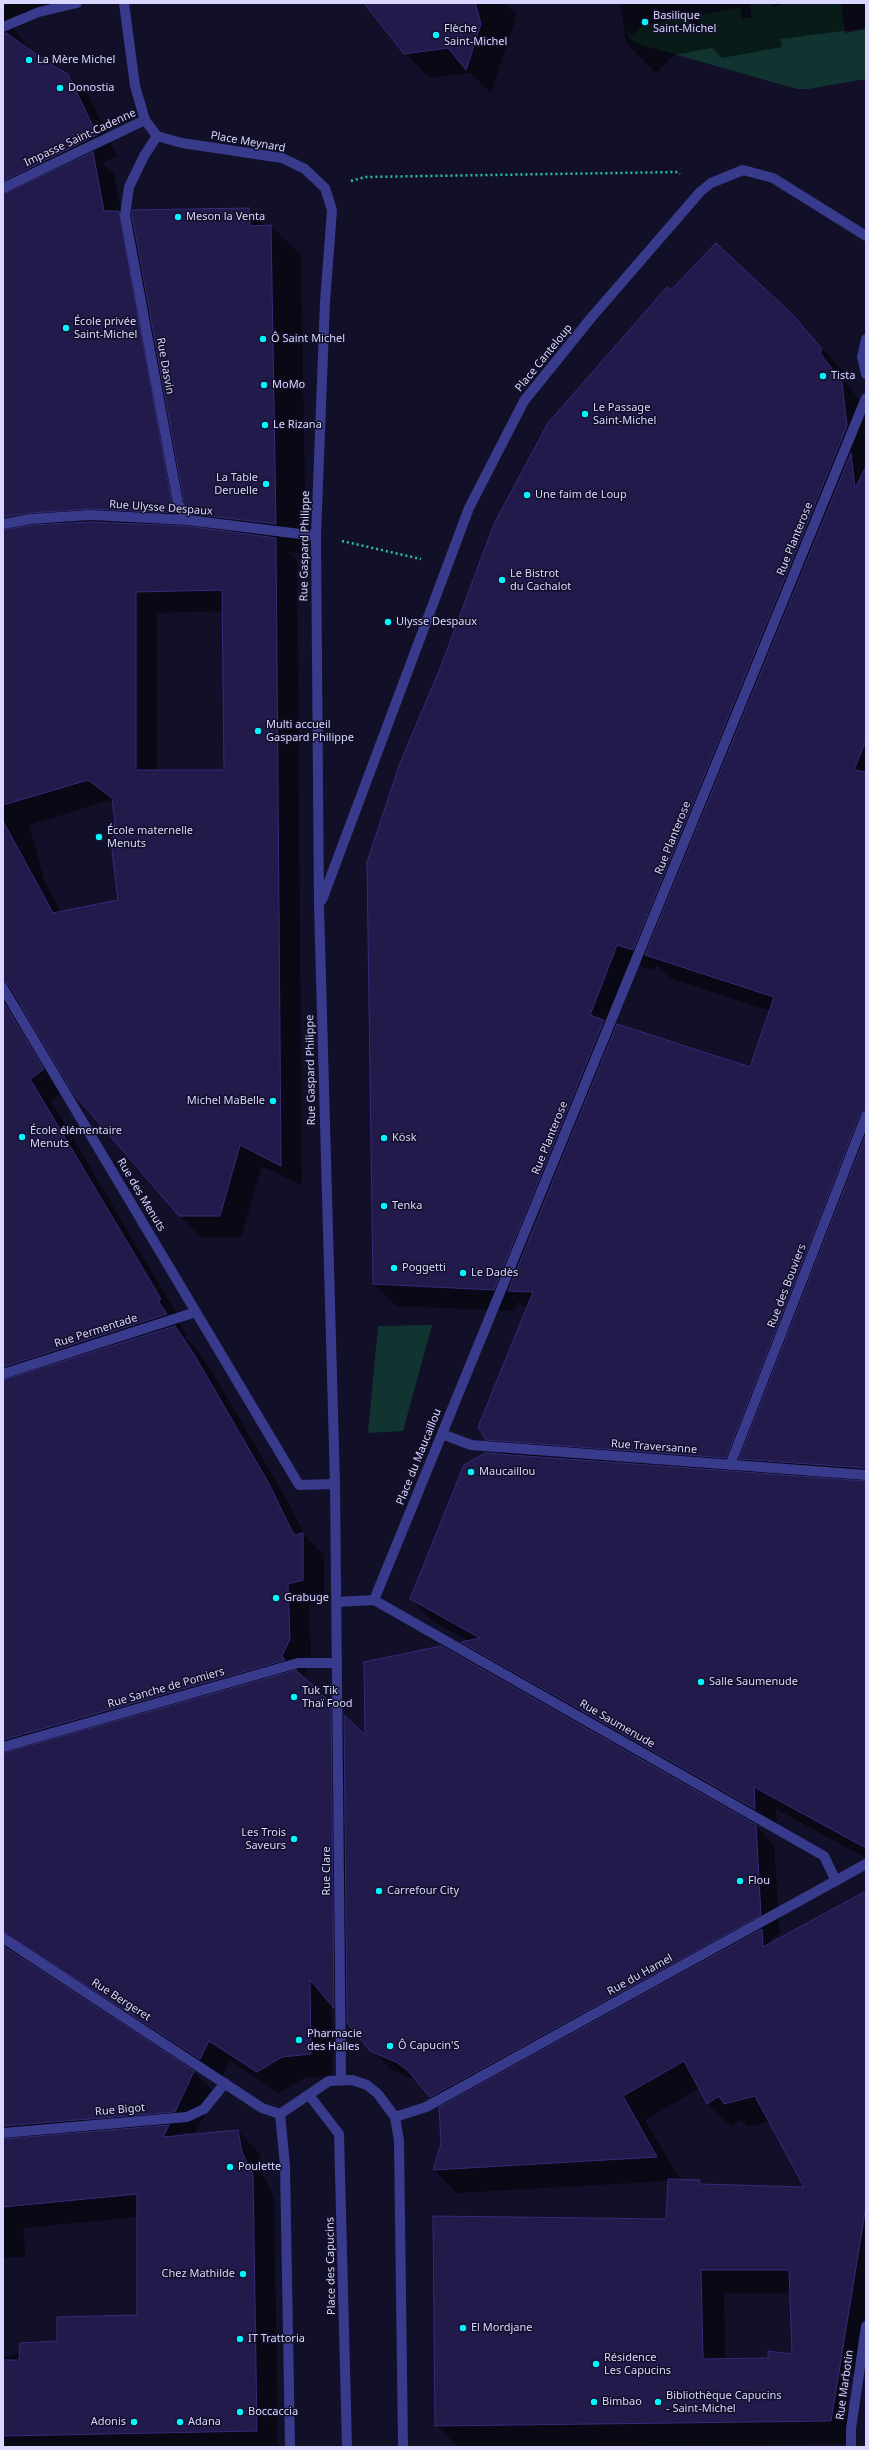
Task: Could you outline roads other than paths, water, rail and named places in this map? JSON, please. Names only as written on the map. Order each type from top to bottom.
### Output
[{"type":"street","points":[[3,28],[39,12],[77,3]]},
{"type":"street","points":[[124,3],[135,86],[145,120],[157,136]]},
{"type":"street","name":"Impasse Saint-Cadenne","points":[[3,188],[145,120]]},
{"type":"street","name":"Place Meynard","points":[[157,136],[182,143],[282,158],[305,169],[325,188]]},
{"type":"street","name":"Rue Dasvin","points":[[157,136],[144,156],[128,187],[125,215],[178,503],[188,520]]},
{"type":"street","name":"Place Canteloup","points":[[446,565],[469,508],[524,401],[591,318],[700,192],[711,183],[744,170],[773,178],[866,236]]},
{"type":"street","name":"Rue Gaspard Philippe","points":[[325,188],[332,210],[324,302],[316,536],[319,906],[335,1484]]},
{"type":"street","points":[[866,339],[862,357],[866,374]]},
{"type":"street","name":"Rue Planterose","points":[[501,1288],[866,398]]},
{"type":"street","name":"Rue Ulysse Despaux","points":[[3,524],[31,519],[90,515],[188,520],[316,536]]},
{"type":"street","name":"Rue Gaspard Philippe","points":[[319,906],[446,565]]},
{"type":"street","name":"Rue des Menuts","points":[[3,988],[196,1312]]},
{"type":"street","name":"Rue des Bouviers","points":[[730,1464],[866,1116]]},
{"type":"street","name":"Place du Maucaillou","points":[[374,1600],[501,1288]]},
{"type":"street","points":[[196,1312],[299,1485],[335,1484],[337,1663]]},
{"type":"street","name":"Rue Permentade","points":[[3,1374],[196,1312]]},
{"type":"street","name":"Rue Traversanne","points":[[442,1434],[472,1445],[866,1475]]},
{"type":"street","points":[[336,1602],[374,1600]]},
{"type":"street","name":"Rue Saumenude","points":[[374,1600],[824,1856],[836,1881]]},
{"type":"street","name":"Rue Sanche de Pomiers","points":[[3,1748],[298,1663],[337,1663]]},
{"type":"street","name":"Rue Clare","points":[[337,1663],[341,2079]]},
{"type":"street","name":"Rue du Hamel","points":[[395,2117],[426,2107],[866,1864]]},
{"type":"street","name":"Rue Bergeret","points":[[3,1938],[225,2083]]},
{"type":"street","points":[[280,2114],[330,2081],[341,2079],[352,2080],[367,2085],[386,2102],[395,2117],[399,2141],[403,2447]]},
{"type":"street","points":[[225,2083],[262,2108],[280,2114]]},
{"type":"street","name":"Rue Bigot","points":[[3,2133],[187,2116],[204,2110],[225,2083]]},
{"type":"street","name":"Place des Capucins","points":[[309,2095],[339,2134],[347,2447]]},
{"type":"street","points":[[280,2114],[285,2165],[290,2447]]},
{"type":"street","name":"Rue Marbotin","points":[[851,2447],[851,2429],[866,2326]]},
{"type":"place","name":"Basilique Saint-Michel","points":[[645,22]]},
{"type":"place","name":"Flèche Saint-Michel","points":[[436,35]]},
{"type":"place","name":"La Mère Michel","points":[[29,60]]},
{"type":"place","name":"Donostia","points":[[60,88]]},
{"type":"place","name":"Meson la Venta","points":[[178,217]]},
{"type":"place","name":"École privée Saint-Michel","points":[[66,328]]},
{"type":"place","name":"Ô Saint Michel","points":[[263,339]]},
{"type":"place","name":"Tista","points":[[823,376]]},
{"type":"place","name":"MoMo","points":[[264,385]]},
{"type":"place","name":"Le Passage Saint-Michel","points":[[585,414]]},
{"type":"place","name":"Le Rizana","points":[[265,425]]},
{"type":"place","name":"La Table Deruelle","points":[[266,484]]},
{"type":"place","name":"Une faim de Loup","points":[[527,495]]},
{"type":"place","name":"Le Bistrot du Cachalot","points":[[502,580]]},
{"type":"place","name":"Ulysse Despaux","points":[[388,622]]},
{"type":"place","name":"Multi accueil Gaspard Philippe","points":[[258,731]]},
{"type":"place","name":"École maternelle Menuts","points":[[99,837]]},
{"type":"place","name":"Michel MaBelle","points":[[273,1101]]},
{"type":"place","name":"École élémentaire Menuts","points":[[22,1137]]},
{"type":"place","name":"Kösk","points":[[384,1138]]},
{"type":"place","name":"Tenka","points":[[384,1206]]},
{"type":"place","name":"Poggetti","points":[[394,1268]]},
{"type":"place","name":"Le Dadès","points":[[463,1273]]},
{"type":"place","name":"Maucaillou","points":[[471,1472]]},
{"type":"place","name":"Grabuge","points":[[276,1598]]},
{"type":"place","name":"Salle Saumenude","points":[[701,1682]]},
{"type":"place","name":"Tuk Tik Thaï Food","points":[[294,1697]]},
{"type":"place","name":"Les Trois Saveurs","points":[[294,1839]]},
{"type":"place","name":"Flou","points":[[740,1881]]},
{"type":"place","name":"Carrefour City","points":[[379,1891]]},
{"type":"place","name":"Pharmacie des Halles","points":[[299,2040]]},
{"type":"place","name":"Ô Capucin'S","points":[[390,2046]]},
{"type":"place","name":"Poulette","points":[[230,2167]]},
{"type":"place","name":"Chez Mathilde","points":[[243,2274]]},
{"type":"place","name":"El Mordjane","points":[[463,2328]]},
{"type":"place","name":"IT Trattoria","points":[[240,2339]]},
{"type":"place","name":"Résidence Les Capucins","points":[[596,2364]]},
{"type":"place","name":"Bimbao","points":[[594,2402]]},
{"type":"place","name":"Bibliothèque Capucins - Saint-Michel","points":[[658,2402]]},
{"type":"place","name":"Boccaccia","points":[[240,2412]]},
{"type":"place","name":"Adonis","points":[[134,2422]]},
{"type":"place","name":"Adana","points":[[180,2422]]}]
